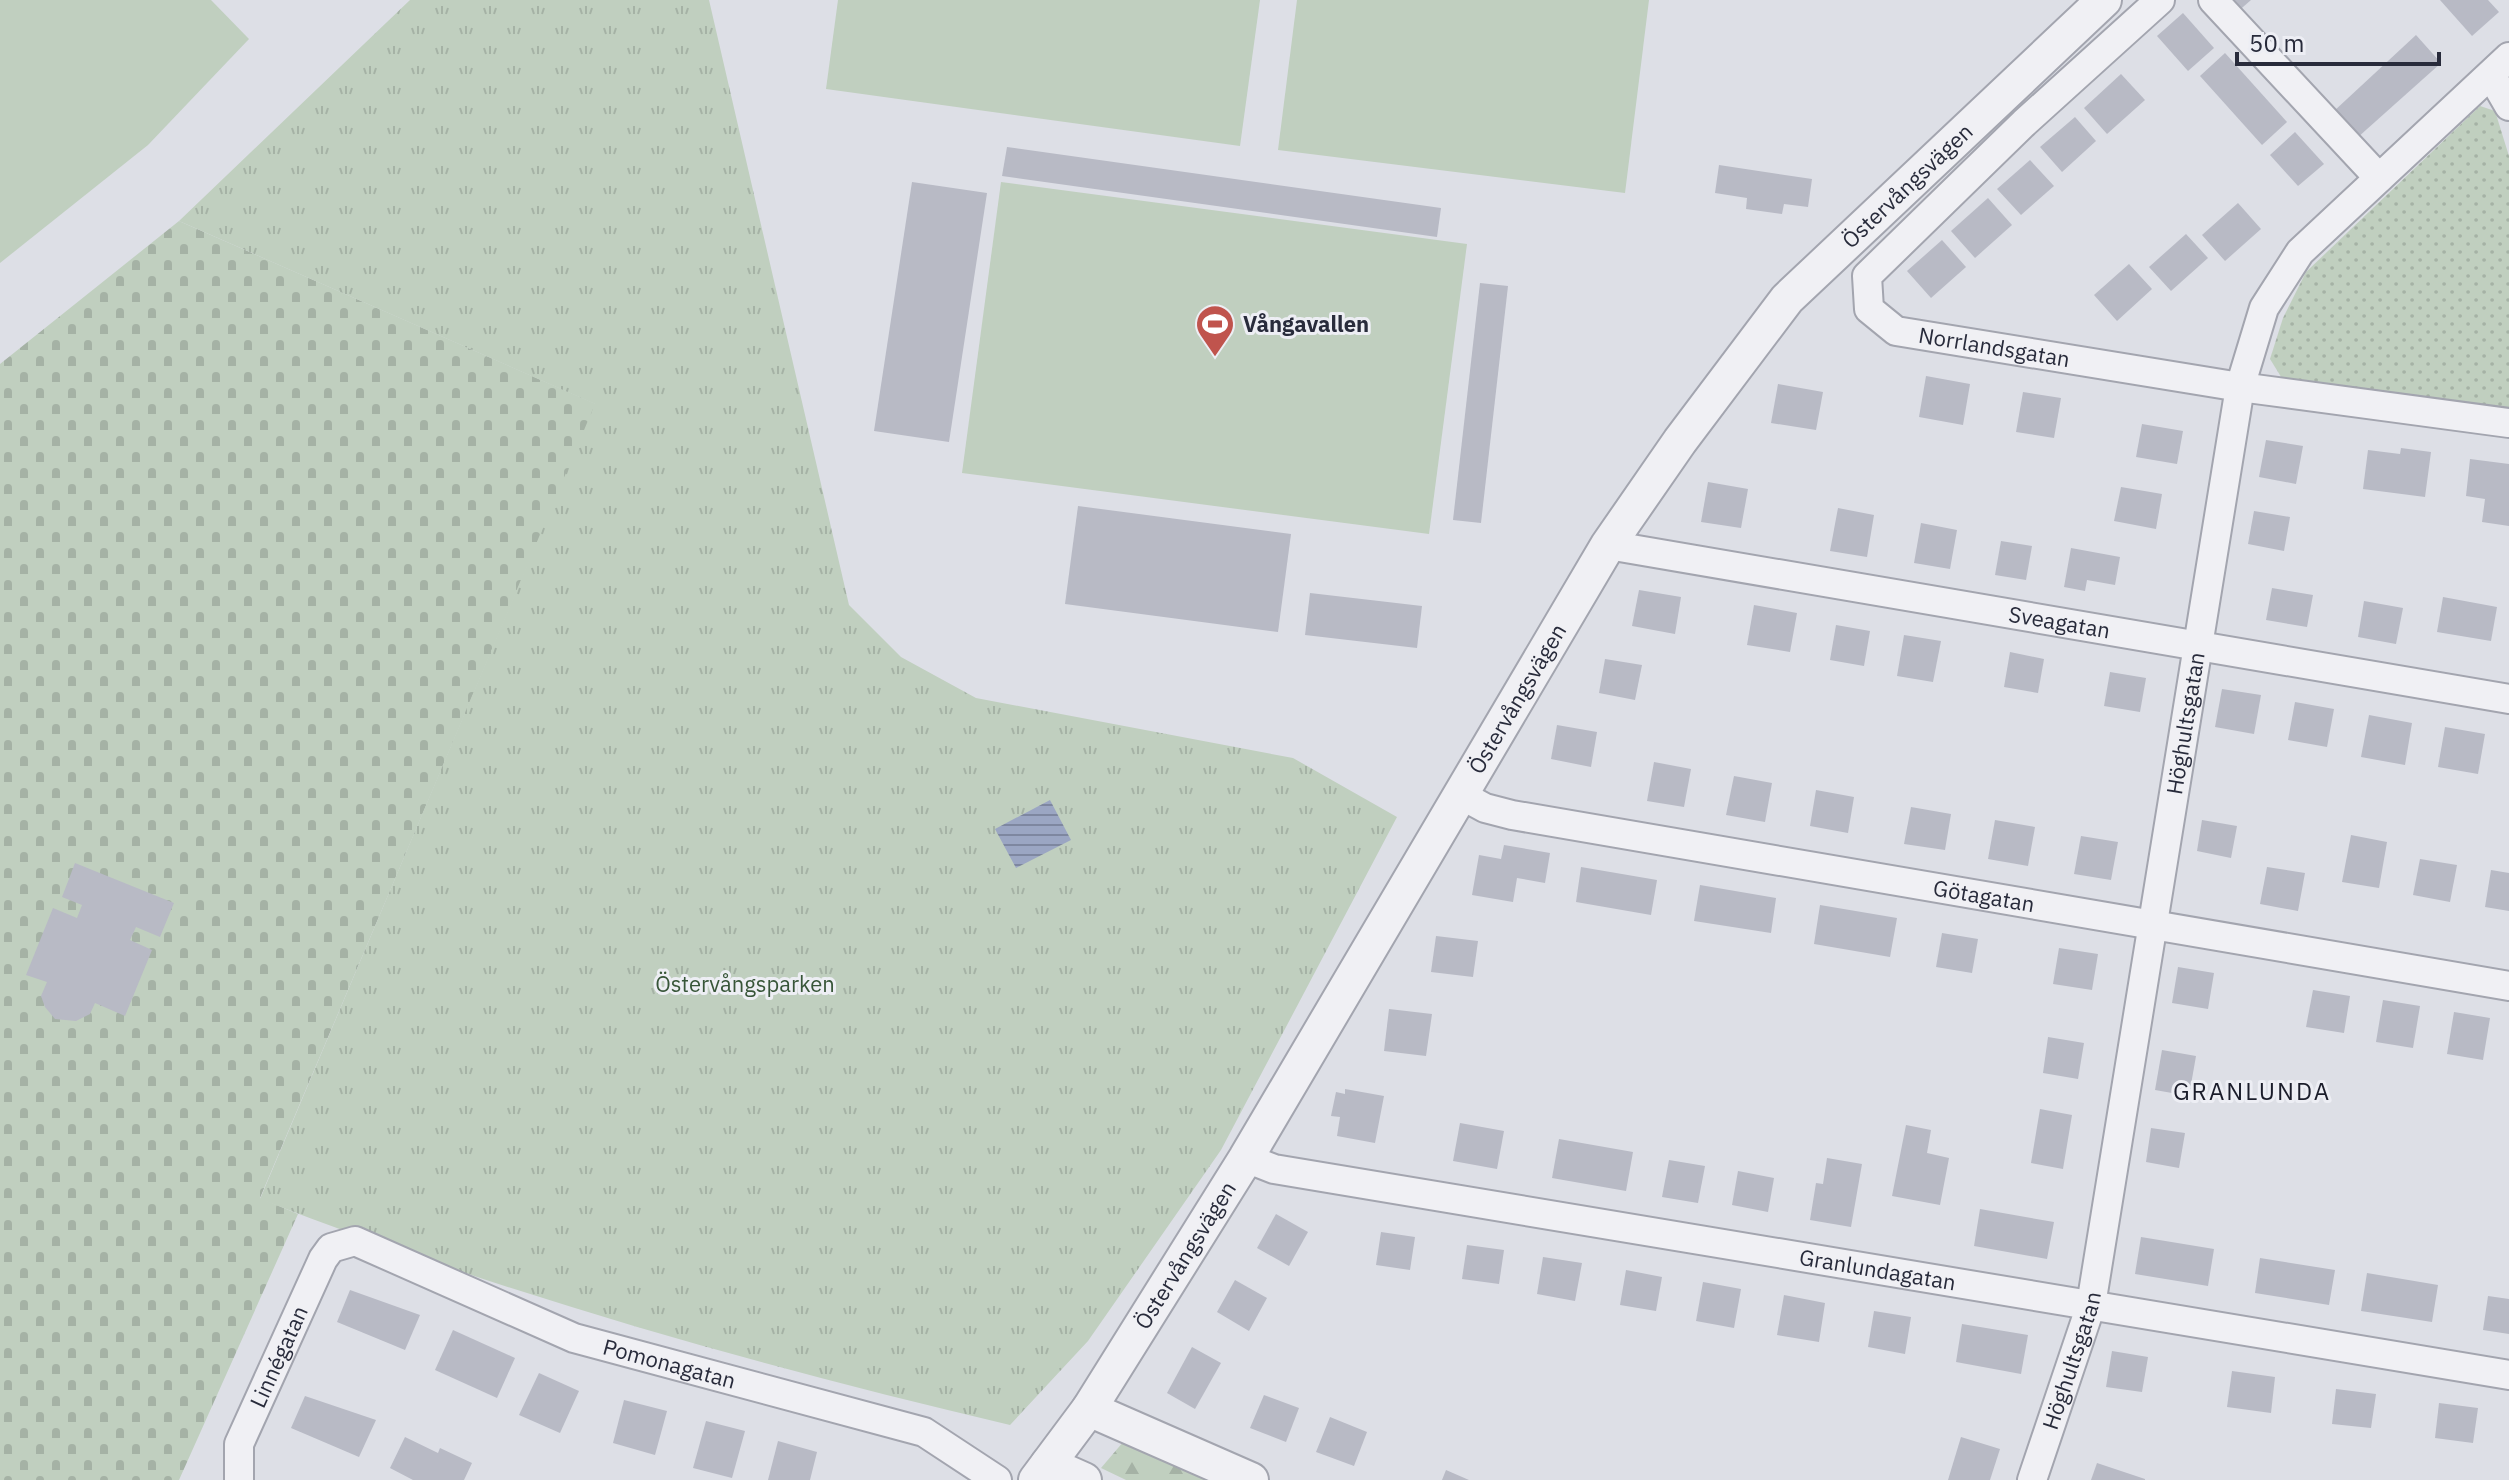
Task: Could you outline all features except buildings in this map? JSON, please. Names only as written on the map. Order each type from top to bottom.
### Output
[{"type":"street","name":"Östervångsvägen","points":[[1042,1472],[1089,1409],[1246,1158],[1608,545],[1680,441],[1787,299],[2104,0]]},
{"type":"street","name":"Norrlandsgatan","points":[[2160,0],[2024,123],[1867,276],[1869,309],[1896,331],[2240,387],[2509,423]]},
{"type":"street","points":[[2213,0],[2379,178]]},
{"type":"street","name":"Höghultsgatan","points":[[2032,1480],[2091,1305],[2240,387],[2264,308],[2300,252],[2500,66]]},
{"type":"street","points":[[2500,66],[2509,106]]},
{"type":"street","name":"Sveagatan","points":[[1608,545],[2509,699]]},
{"type":"street","name":"Götagatan","points":[[1461,795],[1485,808],[1512,815],[2509,986]]},
{"type":"street","name":"Granlundagatan","points":[[1246,1158],[1290,1172],[2509,1375]]},
{"type":"street","name":"Linnégatan","points":[[239,1480],[239,1444],[323,1259],[331,1248],[342,1242]]},
{"type":"street","name":"Pomonagatan","points":[[342,1242],[369,1244],[574,1338],[924,1432],[997,1480]]},
{"type":"street","points":[[1089,1409],[1251,1480]]},
{"type":"street","points":[[1042,1472],[1084,1480]]},
{"type":"green space","points":[[0,0],[211,0],[249,39],[148,145],[0,263]]},
{"type":"green space","name":"Östervångsparken","points":[[410,0],[709,0],[849,605],[901,657],[976,698],[1293,758],[1397,817],[1221,1150],[1088,1341],[1010,1425],[820,1378],[631,1325],[444,1266],[260,1199],[595,404],[179,221]]},
{"type":"green space","points":[[838,0],[1260,0],[1240,146],[826,89]]},
{"type":"green space","points":[[1297,0],[1649,0],[1625,193],[1278,150]]},
{"type":"green space","points":[[2480,106],[2495,111],[2509,156],[2509,408],[2283,380],[2270,359],[2283,318],[2306,272]]},
{"type":"green space","name":"Vångavallen","points":[[1001,182],[1467,244],[1429,534],[962,473]]},
{"type":"green space","points":[[179,221],[596,404],[260,1198],[298,1214],[179,1480],[0,1480],[0,364]]},
{"type":"green space","points":[[1124,1441],[1212,1480],[1126,1480],[1101,1468]]},
{"type":"water","points":[[1050,800],[1071,840],[1016,868],[995,829]]},
{"type":"place","name":"Vångavallen","points":[[1215,358]]},
{"type":"district","name":"GRANLUNDA","points":[[2252,1092]]}]
